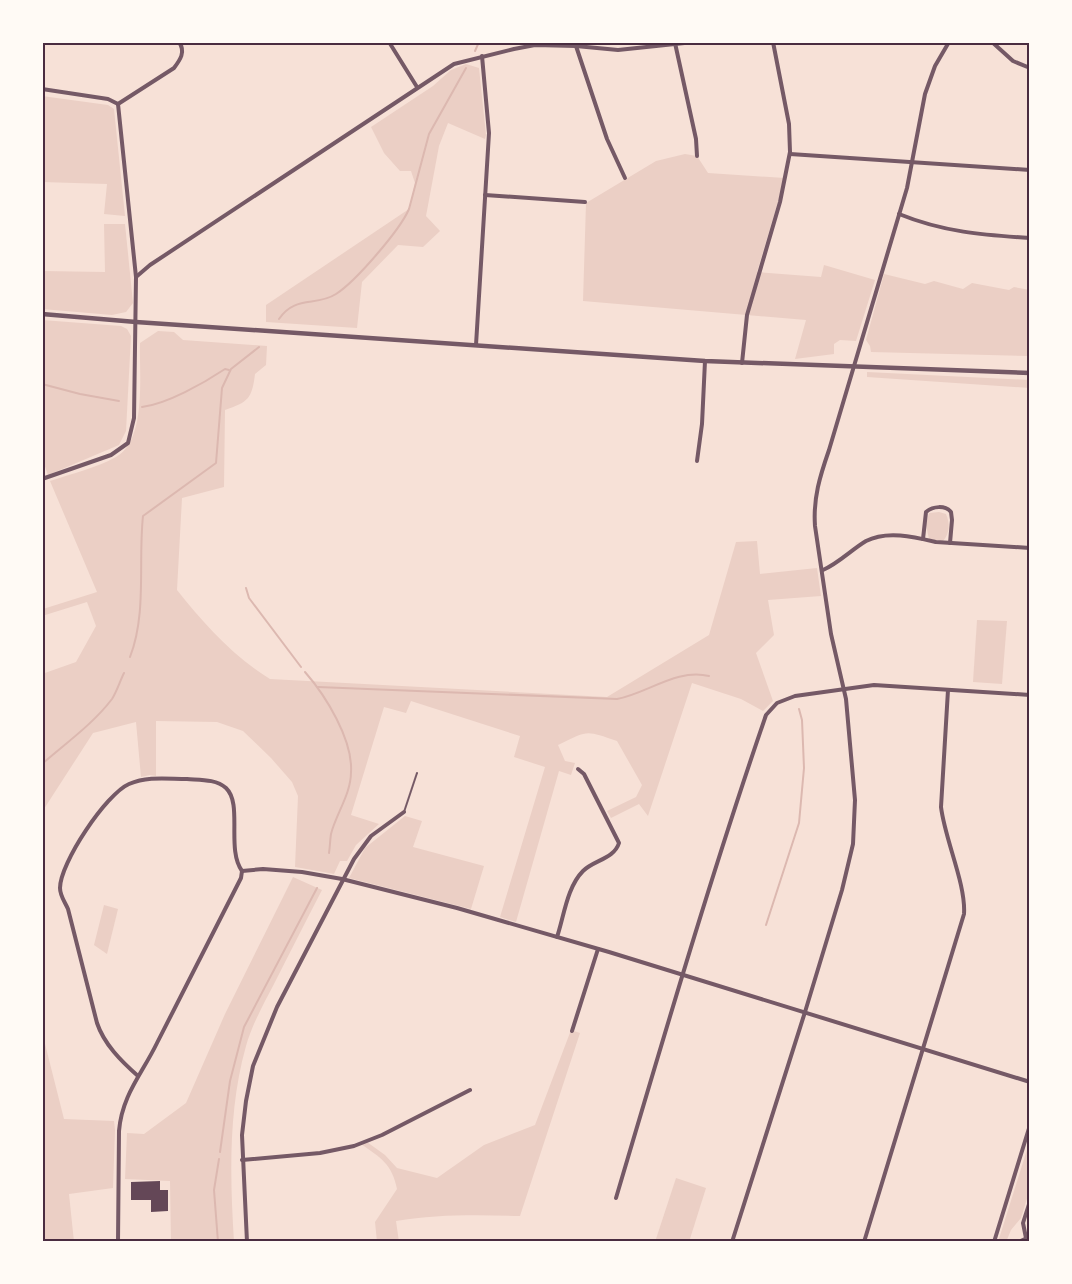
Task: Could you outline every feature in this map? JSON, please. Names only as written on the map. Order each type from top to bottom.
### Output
[{"type":"street","points":[[118,104],[174,68],[183,53],[179,42]]},
{"type":"street","points":[[389,42],[417,87]]},
{"type":"street","points":[[136,277],[150,265],[454,64],[535,45],[618,50],[694,42]]},
{"type":"street","points":[[742,363],[747,315],[780,202],[790,154],[789,124],[773,42]]},
{"type":"street","points":[[732,1242],[805,1012],[842,890],[853,844],[855,800],[851,748],[844,689],[831,633],[814,519],[817,484],[907,188],[910,163],[929,80],[949,42]]},
{"type":"street","points":[[992,42],[1013,61],[1030,68]]},
{"type":"street","points":[[675,43],[696,139],[697,156]]},
{"type":"street","points":[[576,46],[607,139],[625,178]]},
{"type":"street","points":[[476,345],[489,133],[482,56]]},
{"type":"street","points":[[42,89],[108,99],[118,104]]},
{"type":"street","points":[[42,479],[111,454],[128,443],[134,418],[136,277],[118,104]]},
{"type":"street","points":[[790,154],[1030,170]]},
{"type":"street","points":[[485,195],[585,202]]},
{"type":"street","points":[[899,214],[933,227],[948,230],[987,236],[1030,238]]},
{"type":"street","points":[[42,314],[705,361],[1030,373]]},
{"type":"street","points":[[697,461],[702,426],[705,361]]},
{"type":"street","points":[[923,539],[926,512],[935,508],[943,508],[951,512],[950,543]]},
{"type":"street","points":[[823,570],[834,565],[867,541],[877,537],[898,536],[950,543],[1030,548]]},
{"type":"street","points":[[616,1198],[682,974],[766,715],[777,703],[795,696],[874,685],[890,684],[1030,695]]},
{"type":"street","points":[[864,1242],[964,912],[963,895],[943,824],[941,807],[948,690]]},
{"type":"street","points":[[557,937],[577,878],[590,865],[615,852],[619,843],[584,774],[578,769]]},
{"type":"street","points":[[118,1242],[120,1117],[129,1090],[138,1076],[164,1031],[241,878],[242,871],[235,856],[233,805],[230,792],[219,783],[150,778],[126,785],[116,792],[106,804],[68,860],[61,876],[60,894],[68,909],[101,1035],[123,1063],[138,1076]]},
{"type":"street","points":[[247,1242],[243,1160],[246,1101],[253,1066],[277,1008],[342,879],[371,836],[404,812]]},
{"type":"street","points":[[242,871],[263,869],[302,872],[342,879],[457,908],[682,974],[1030,1082]]},
{"type":"street","points":[[572,1031],[598,949]]},
{"type":"street","points":[[243,1160],[310,1154],[354,1146],[382,1135],[470,1090]]},
{"type":"street","points":[[994,1242],[1030,1125]]},
{"type":"street","points":[[1019,1242],[1028,1237],[1023,1227],[1030,1201]]},
{"type":"lane","points":[[404,812],[417,773]]},
{"type":"shaded area","points":[[466,64],[479,68],[486,135],[485,139],[448,123],[439,146],[426,216],[440,231],[423,247],[398,245],[362,282],[357,328],[266,322],[266,305],[409,209],[415,183],[411,171],[400,171],[384,153],[371,127],[433,86],[451,70]]},
{"type":"shaded area","points":[[42,96],[108,105],[114,109],[125,216],[104,214],[107,184],[42,182]]},
{"type":"shaded area","points":[[685,154],[697,156],[708,173],[785,178],[757,272],[821,277],[824,265],[875,280],[856,341],[840,340],[834,344],[834,354],[795,359],[806,320],[583,301],[586,203],[656,161]]},
{"type":"shaded area","points":[[104,224],[125,224],[133,303],[126,312],[112,315],[42,309],[42,271],[105,272]]},
{"type":"shaded area","points":[[884,274],[925,284],[934,281],[963,289],[972,283],[1009,290],[1014,287],[1030,290],[1030,356],[871,352],[866,340]]},
{"type":"shaded area","points":[[42,320],[121,326],[127,329],[131,336],[126,431],[119,445],[48,475],[42,458]]},
{"type":"shaded area","points":[[158,331],[174,332],[183,340],[267,346],[266,365],[255,374],[248,398],[239,405],[225,410],[224,487],[182,498],[177,590],[220,639],[270,679],[607,697],[709,635],[736,542],[757,541],[760,574],[817,568],[821,596],[768,600],[774,635],[756,653],[773,701],[763,711],[741,699],[692,683],[648,816],[639,804],[611,818],[607,811],[636,797],[642,785],[617,741],[587,733],[558,745],[565,761],[575,763],[571,775],[559,771],[516,922],[500,917],[545,767],[514,757],[520,736],[411,701],[406,713],[384,707],[351,815],[379,824],[356,845],[347,861],[340,861],[334,874],[295,867],[298,796],[292,782],[243,731],[217,722],[156,721],[156,776],[141,777],[136,722],[93,733],[42,812],[42,674],[76,662],[96,626],[87,602],[42,616],[43,609],[97,592],[50,481],[100,464],[116,457],[126,448],[137,422],[140,343]]},
{"type":"shaded area","points":[[867,372],[1030,380],[1030,388],[867,377]]},
{"type":"shaded area","points":[[929,513],[946,514],[949,528],[943,541],[929,539],[926,525]]},
{"type":"shaded area","points":[[977,620],[1007,621],[1002,684],[973,682]]},
{"type":"shaded area","points":[[405,816],[422,821],[413,847],[484,866],[471,909],[349,878],[365,848]]},
{"type":"shaded area","points":[[293,877],[322,890],[258,1014],[240,1070],[233,1119],[231,1168],[234,1242],[171,1242],[170,1181],[125,1179],[127,1133],[144,1134],[186,1103],[225,1014]]},
{"type":"shaded area","points":[[104,905],[118,909],[107,954],[94,945]]},
{"type":"shaded area","points":[[571,1030],[580,1033],[520,1216],[442,1216],[396,1221],[399,1242],[377,1242],[375,1222],[397,1189],[392,1173],[385,1162],[361,1144],[367,1142],[385,1155],[397,1168],[437,1178],[484,1145],[535,1125]]},
{"type":"shaded area","points":[[42,1032],[64,1119],[114,1121],[113,1188],[69,1194],[74,1242],[42,1242]]},
{"type":"shaded area","points":[[1030,1140],[1030,1189],[1021,1218],[1011,1230],[1006,1242],[998,1242]]},
{"type":"shaded area","points":[[676,1178],[706,1188],[689,1242],[655,1242]]},
{"type":"building","points":[[160,1181],[160,1190],[168,1190],[168,1211],[151,1212],[151,1200],[131,1200],[131,1182]]},
{"type":"waterway","points":[[475,51],[479,42]]},
{"type":"waterway","points":[[279,319],[292,307],[336,294],[366,267],[397,229],[409,209],[429,134],[466,68]]},
{"type":"waterway","points":[[130,657],[140,605],[143,516],[216,463],[222,388],[231,369],[259,347]]},
{"type":"waterway","points":[[142,407],[174,397],[225,369],[229,370]]},
{"type":"waterway","points":[[42,384],[119,401]]},
{"type":"waterway","points":[[246,588],[249,598],[301,667]]},
{"type":"waterway","points":[[305,672],[337,719],[348,746],[350,760],[349,788],[333,826],[329,853]]},
{"type":"waterway","points":[[42,764],[105,708],[114,696],[124,673]]},
{"type":"waterway","points":[[318,687],[617,699],[685,675],[709,676]]},
{"type":"waterway","points":[[766,925],[799,823],[804,768],[802,720],[799,709]]},
{"type":"waterway","points":[[220,1152],[230,1081],[244,1027],[317,888]]},
{"type":"waterway","points":[[218,1242],[214,1190],[219,1159]]}]
